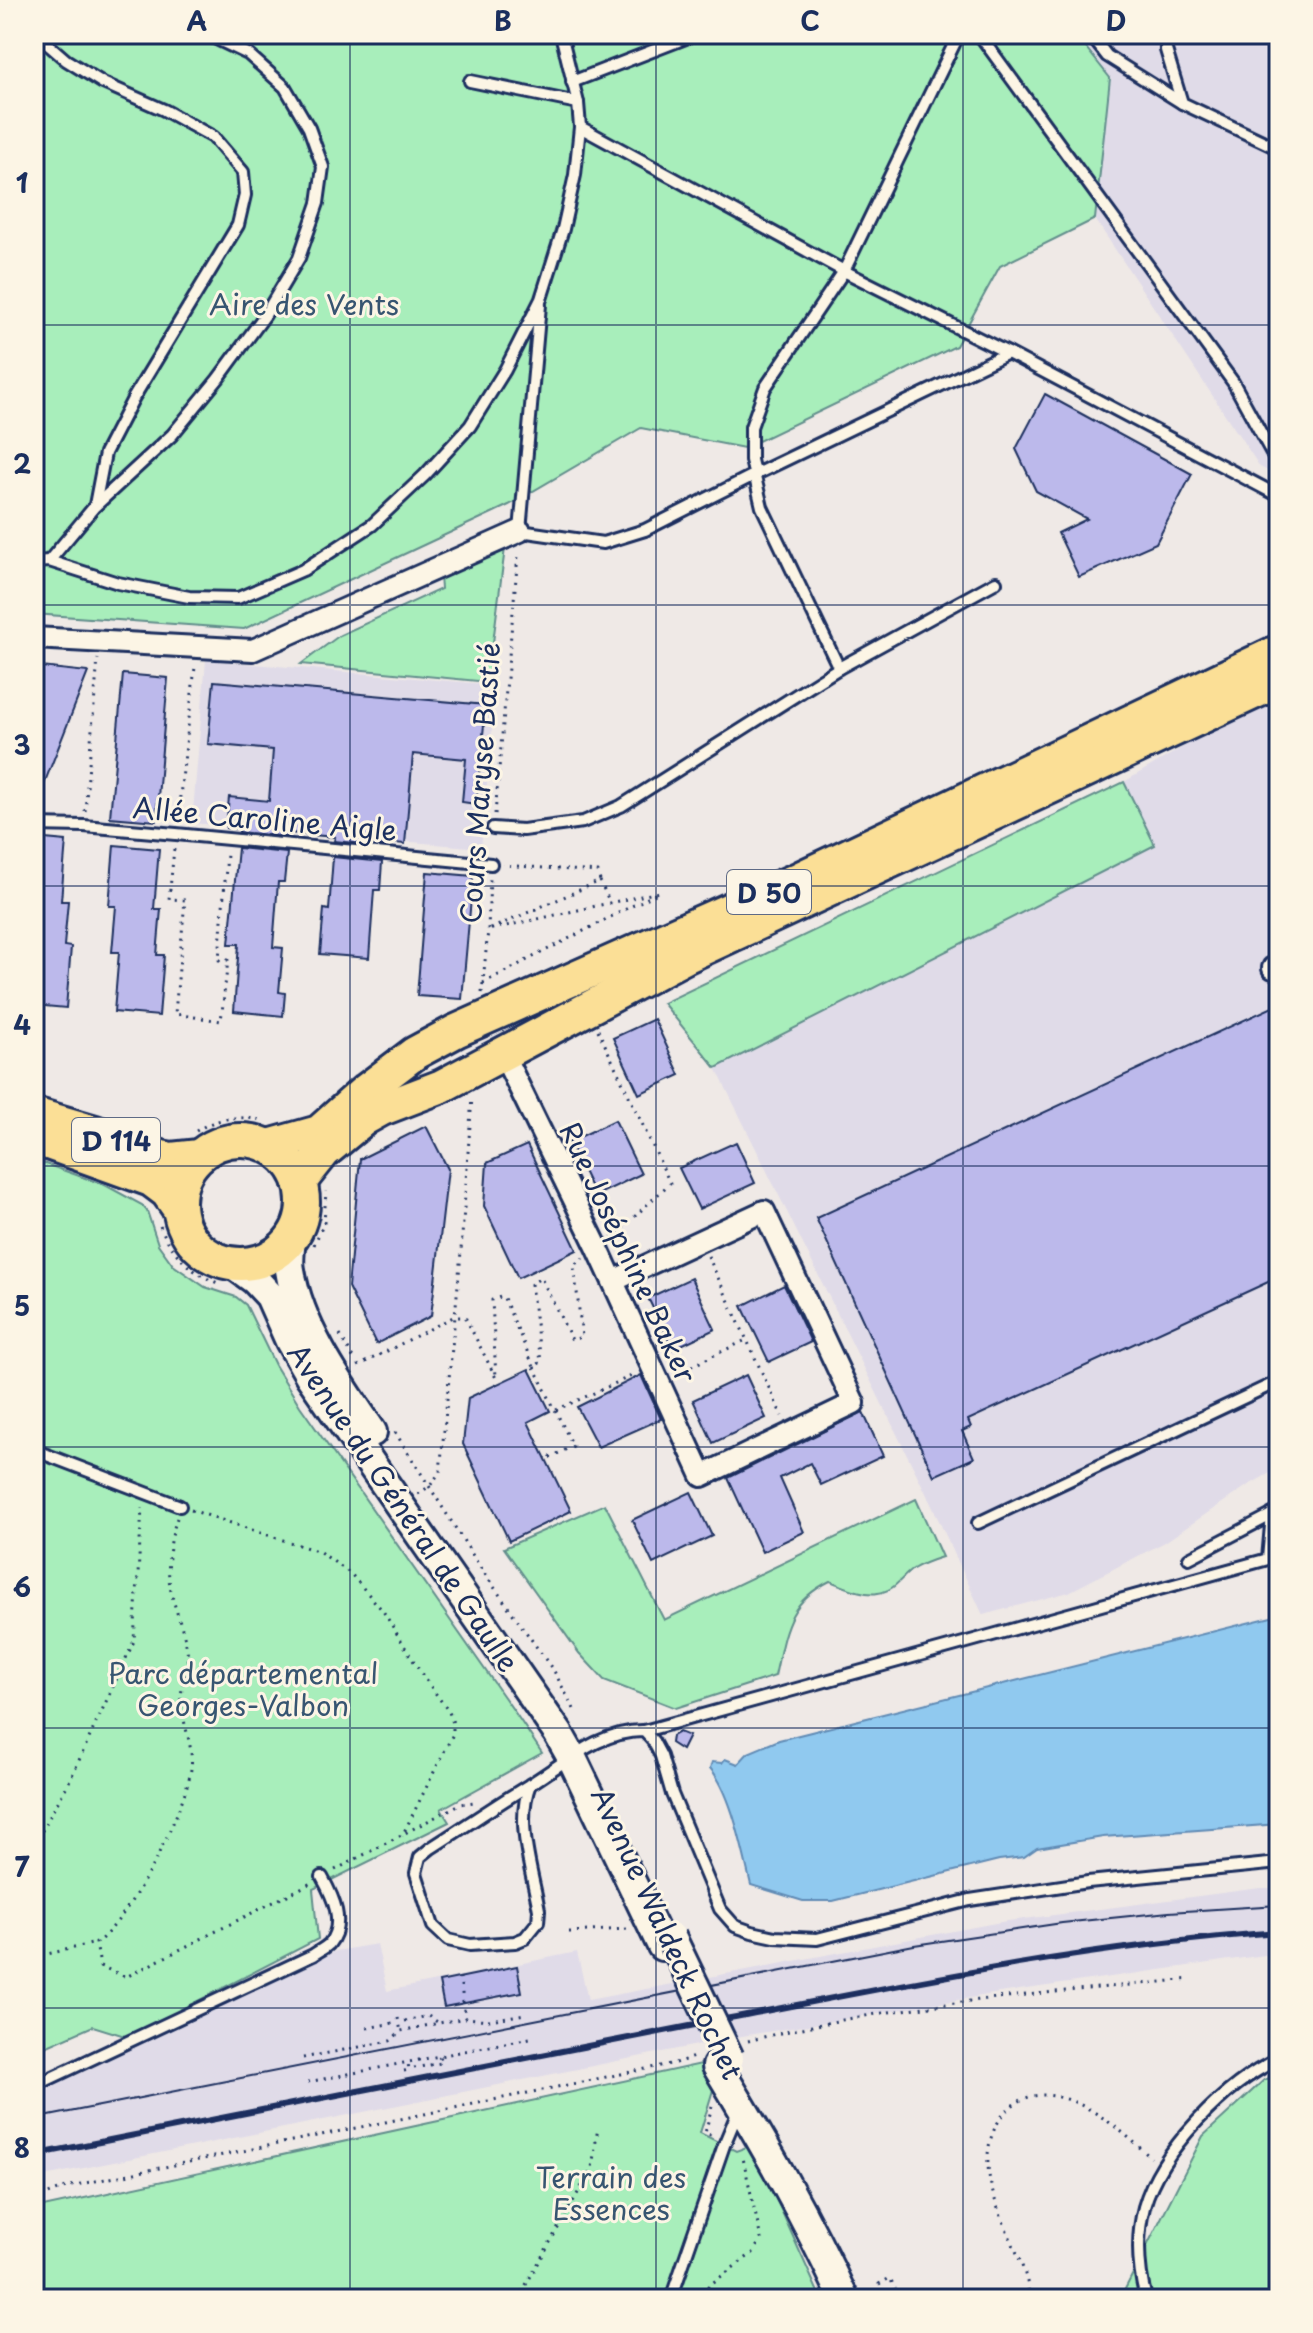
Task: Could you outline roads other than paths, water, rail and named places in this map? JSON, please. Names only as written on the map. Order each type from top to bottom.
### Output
[{"type":"main road","name":"D 50","points":[[272,1135],[319,1132],[365,1091],[415,1053],[456,1031],[814,872],[1279,651]]},
{"type":"main road","name":"D 50","points":[[300,1182],[324,1152],[364,1119],[382,1109],[442,1086],[685,957],[1279,681]]},
{"type":"main road","name":"D 114","points":[[34,1114],[171,1159],[196,1144]]},
{"type":"main road","points":[[272,1135],[300,1182],[303,1206],[297,1229],[275,1254],[232,1275],[191,1240],[183,1225],[169,1217],[196,1144],[211,1147],[225,1141],[255,1141],[272,1135]]},
{"type":"main road","name":"D 114","points":[[34,1138],[151,1180],[167,1192],[169,1217]]},
{"type":"main road","name":"Avenue du Général de Gaulle","points":[[291,1239],[290,1271],[314,1339],[355,1408],[423,1491],[563,1720]]},
{"type":"main road","name":"Avenue du Général de Gaulle","points":[[232,1275],[255,1280],[270,1296],[310,1376],[558,1733],[576,1753]]},
{"type":"main road","name":"Avenue Waldeck Rochet","points":[[563,1720],[741,2105],[768,2149]]},
{"type":"main road","name":"Avenue Waldeck Rochet","points":[[722,2061],[844,2299]]},
{"type":"street","points":[[34,638],[253,650],[520,531]]},
{"type":"street","name":"Rue Joséphine Baker","points":[[505,1052],[520,1090],[598,1249],[702,1476],[854,1403],[764,1211],[613,1281]]},
{"type":"lane","points":[[36,34],[66,60],[103,83],[164,110],[213,137],[243,172],[245,195],[238,225],[148,373],[105,453],[94,507]]},
{"type":"lane","points":[[49,561],[94,507],[172,435],[218,379],[265,315],[299,258],[318,203],[323,167],[309,128],[285,87],[248,54],[206,34]]},
{"type":"lane","points":[[34,562],[49,561],[118,583],[189,597],[238,598],[303,570],[372,525],[425,475],[470,426],[505,370],[541,299],[563,229],[580,127],[578,103],[561,34]]},
{"type":"lane","points":[[572,82],[696,34]]},
{"type":"lane","points":[[839,668],[762,507],[751,460],[751,427],[765,388],[844,271],[959,34]]},
{"type":"lane","points":[[979,34],[1233,382],[1279,466]]},
{"type":"lane","points":[[1090,34],[1107,56],[1182,103],[1279,149]]},
{"type":"lane","points":[[1166,34],[1166,50],[1182,103]]},
{"type":"lane","points":[[470,81],[578,103]]},
{"type":"lane","points":[[580,127],[844,271],[1008,353],[1279,496]]},
{"type":"lane","points":[[541,299],[520,531],[603,543],[645,530],[1008,353]]},
{"type":"lane","points":[[493,828],[523,830],[583,822],[621,806],[839,668],[996,582]]},
{"type":"lane","name":"Allée Caroline Aigle","points":[[34,825],[84,826],[491,864]]},
{"type":"lane","points":[[978,1523],[1279,1381]]},
{"type":"lane","points":[[34,1450],[180,1506]]},
{"type":"lane","points":[[530,1784],[524,1820],[539,1910],[538,1922],[525,1938],[515,1942],[458,1944],[439,1934],[433,1926],[416,1873],[420,1857],[576,1753],[617,1733],[644,1731],[1274,1558],[1276,1513],[1189,1558]]},
{"type":"lane","points":[[644,1731],[661,1756],[672,1794],[720,1909],[735,1926],[775,1937],[817,1939],[970,1900],[1088,1882],[1279,1863]]},
{"type":"lane","points":[[34,2086],[313,1955],[329,1943],[338,1923],[334,1899],[322,1877]]},
{"type":"lane","points":[[1146,2299],[1138,2252],[1140,2227],[1153,2182],[1198,2121],[1248,2077],[1279,2059]]},
{"type":"lane","points":[[671,2299],[725,2142],[741,2105]]},
{"type":"water","points":[[1279,1615],[1279,1824],[1103,1837],[1037,1848],[1024,1857],[999,1860],[833,1901],[803,1901],[751,1885],[736,1824],[725,1792],[710,1768],[712,1762],[722,1763],[725,1759],[738,1764],[748,1753],[779,1740]]},
{"type":"tram line","points":[[34,2119],[914,1945],[1062,1923],[1279,1905]]},
{"type":"railway","points":[[34,2155],[840,1996],[1132,1947],[1279,1932]]},
{"type":"park label","name":"Aire des Vents","points":[[304,303]]},
{"type":"park label","name":"Parc départemental Georges-Valbon","points":[[243,1688]]},
{"type":"park label","name":"Terrain des Essences","points":[[611,2192]]}]
